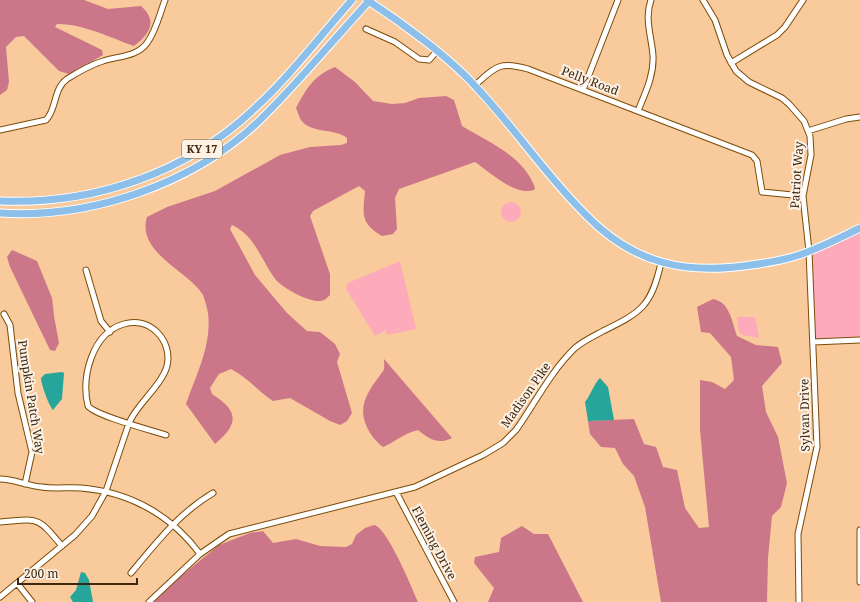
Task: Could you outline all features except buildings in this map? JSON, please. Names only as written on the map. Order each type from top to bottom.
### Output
[{"type":"main road","name":"KY 17","points":[[0,201],[46,201],[100,192],[153,174],[203,149],[234,126],[278,86],[352,0]]},
{"type":"main road","name":"KY 17","points":[[0,213],[47,212],[106,202],[147,189],[194,168],[227,146],[258,122],[368,0]]},
{"type":"main road","points":[[368,0],[436,52],[475,85],[564,192],[593,222],[625,246],[662,263],[696,269],[729,268],[774,261],[809,251],[860,228]]},
{"type":"street","points":[[0,130],[46,120],[50,115],[60,87],[68,79],[100,62],[122,58],[145,46],[151,36],[165,0]]},
{"type":"street","points":[[583,90],[618,0]]},
{"type":"street","points":[[638,111],[652,72],[653,56],[648,23],[651,0]]},
{"type":"street","points":[[731,63],[777,35],[785,27],[803,0]]},
{"type":"street","name":"Patriot Way","points":[[705,1],[715,20],[731,63],[749,82],[782,98],[797,111],[808,131],[811,155],[803,196],[809,251]]},
{"type":"street","points":[[366,29],[395,42],[420,59],[429,60],[436,52]]},
{"type":"street","name":"Pelly Road","points":[[475,85],[492,70],[502,65],[513,65],[752,154],[757,161],[762,192],[803,196]]},
{"type":"street","points":[[808,131],[846,118],[860,117]]},
{"type":"street","name":"Sylvan Drive","points":[[799,602],[798,534],[817,447],[809,251]]},
{"type":"street","name":"Madison Pike","points":[[149,602],[200,554],[220,540],[239,531],[396,492],[429,481],[494,449],[510,438],[565,359],[576,347],[592,336],[634,315],[644,306],[650,297],[662,263]]},
{"type":"street","points":[[86,270],[101,320],[110,332]]},
{"type":"street","name":"Pumpkin Patch Way","points":[[4,314],[10,325],[18,393],[32,452],[25,484]]},
{"type":"street","points":[[0,597],[62,546],[85,525],[95,512],[106,491],[129,423],[136,410],[165,371],[168,351],[159,334],[150,326],[144,324],[124,324],[110,332],[98,345],[89,363],[86,381],[88,406],[95,412],[129,423],[166,435]]},
{"type":"street","points":[[813,342],[860,340]]},
{"type":"street","points":[[0,479],[42,488],[80,488],[106,491],[143,505],[172,524],[200,554]]},
{"type":"street","name":"Fleming Drive","points":[[396,492],[454,602]]},
{"type":"street","points":[[131,573],[172,524],[196,503],[213,493]]},
{"type":"street","points":[[0,522],[33,519],[40,521],[62,546]]},
{"type":"street","points":[[860,530],[860,582]]},
{"type":"street","points":[[17,583],[32,602]]},
{"type":"shaded area","points":[[0,0],[84,0],[108,9],[141,6],[149,17],[150,27],[144,37],[134,46],[86,28],[66,24],[57,24],[55,27],[102,50],[103,55],[69,74],[59,71],[24,36],[16,37],[6,47],[9,82],[7,90],[0,95]]},
{"type":"shaded area","points":[[335,67],[355,82],[373,101],[392,104],[405,103],[419,98],[446,96],[454,100],[462,126],[494,144],[514,159],[523,167],[535,188],[534,190],[526,191],[518,190],[495,177],[475,162],[399,189],[395,198],[397,229],[393,234],[382,236],[366,222],[364,217],[365,191],[359,186],[313,211],[310,216],[330,274],[330,295],[321,301],[315,301],[303,297],[279,283],[247,235],[232,225],[230,229],[255,275],[287,313],[307,331],[320,332],[335,344],[340,354],[337,362],[352,413],[347,421],[340,425],[330,421],[290,398],[273,401],[231,369],[219,374],[210,388],[212,394],[227,406],[233,418],[232,424],[228,430],[215,444],[186,404],[202,360],[208,337],[208,313],[203,295],[196,286],[156,251],[149,241],[146,230],[147,217],[167,207],[215,191],[280,155],[310,147],[341,145],[347,143],[347,138],[342,135],[317,129],[305,124],[300,119],[296,108],[311,83],[321,74]]},
{"type":"shaded area","points":[[507,202],[515,202],[521,208],[521,216],[515,222],[507,222],[501,216],[501,208]]},
{"type":"shaded area","points":[[860,228],[860,340],[813,342],[809,251]]},
{"type":"shaded area","points":[[12,250],[37,261],[52,298],[59,343],[55,351],[50,350],[10,267],[7,257]]},
{"type":"shaded area","points":[[400,261],[416,329],[387,335],[386,330],[375,336],[346,289],[348,283]]},
{"type":"shaded area","points":[[713,299],[719,301],[727,308],[737,336],[756,345],[778,347],[782,363],[762,386],[766,412],[778,437],[787,483],[781,507],[772,516],[768,558],[767,602],[661,602],[645,507],[634,476],[623,464],[615,448],[601,447],[590,434],[588,421],[634,419],[644,444],[656,447],[663,467],[677,470],[685,508],[699,528],[709,527],[700,430],[700,380],[712,382],[725,389],[734,380],[731,357],[710,333],[701,332],[697,307]]},
{"type":"shaded area","points":[[737,317],[755,317],[759,338],[739,333]]},
{"type":"shaded area","points":[[384,359],[452,438],[438,441],[426,436],[418,430],[408,433],[383,447],[375,440],[366,425],[363,410],[364,403],[370,390],[384,370]]},
{"type":"shaded area","points":[[374,525],[386,536],[405,572],[418,602],[154,602],[180,577],[219,545],[250,533],[263,531],[273,543],[296,539],[320,546],[346,547],[352,544],[356,535],[365,528]]},
{"type":"shaded area","points":[[522,526],[534,534],[548,534],[583,602],[488,602],[494,588],[474,563],[475,557],[499,552],[501,538]]},
{"type":"water","points":[[64,373],[62,399],[53,410],[49,404],[41,378],[45,374]]},
{"type":"water","points":[[600,378],[608,387],[614,420],[588,421],[585,402]]},
{"type":"water","points":[[81,572],[85,573],[89,580],[93,602],[73,602],[70,597],[76,590]]}]
